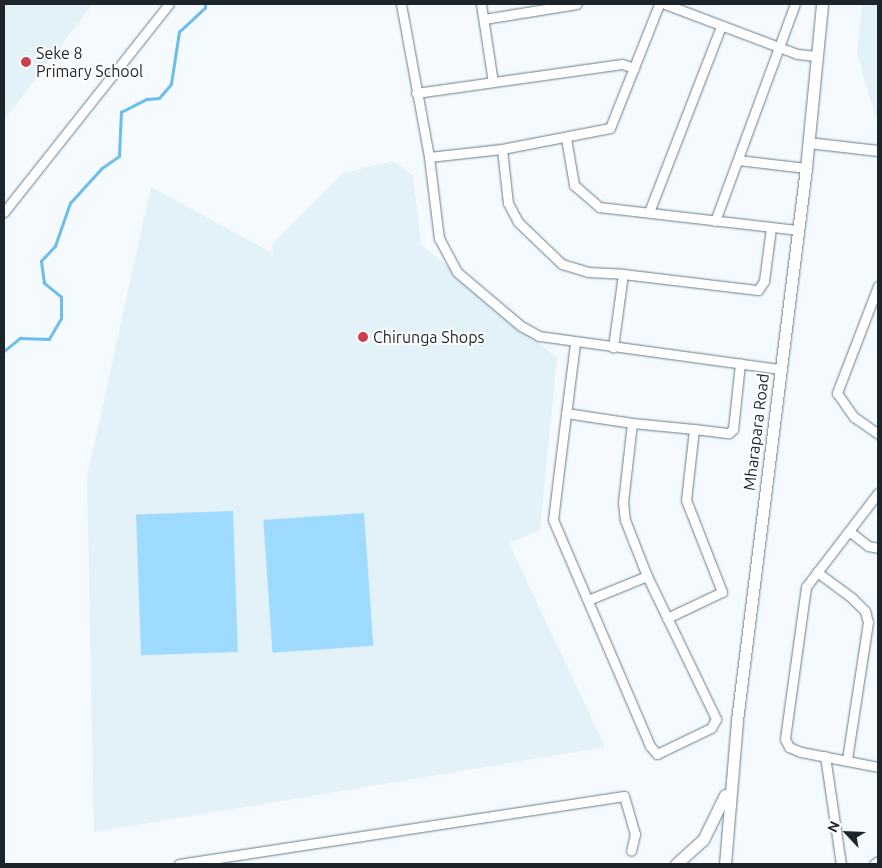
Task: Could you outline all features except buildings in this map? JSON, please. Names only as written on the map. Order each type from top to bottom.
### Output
[{"type":"main road","name":"Mharapara Road","points":[[725,864],[730,777],[799,230],[822,4]]},
{"type":"main road","points":[[676,864],[703,840],[713,824],[730,777]]},
{"type":"street","points":[[4,212],[169,4]]},
{"type":"street","points":[[401,4],[429,157],[439,238],[457,272],[521,326],[539,336],[575,343],[740,363],[780,370]]},
{"type":"street","points":[[481,4],[493,82]]},
{"type":"street","points":[[484,19],[544,7],[577,4]]},
{"type":"street","points":[[429,157],[502,149],[610,128],[659,4]]},
{"type":"street","points":[[664,4],[779,48],[816,56]]},
{"type":"street","points":[[715,221],[795,4]]},
{"type":"street","points":[[649,212],[721,26]]},
{"type":"street","points":[[416,93],[622,64],[634,68]]},
{"type":"street","points":[[566,138],[571,177],[586,198],[599,207],[799,230]]},
{"type":"street","points":[[809,143],[878,151]]},
{"type":"street","points":[[502,149],[508,203],[518,222],[562,264],[588,272],[623,274],[758,290],[764,281],[771,228]]},
{"type":"street","points":[[738,160],[806,168]]},
{"type":"street","points":[[613,348],[623,274]]},
{"type":"street","points":[[878,286],[837,393],[854,417],[878,434]]},
{"type":"street","points":[[575,343],[553,520],[650,746],[657,754],[711,728],[716,719],[647,576],[622,510],[632,422]]},
{"type":"street","points":[[566,413],[729,433],[733,429],[740,363]]},
{"type":"street","points":[[667,618],[722,592],[686,500],[694,429]]},
{"type":"street","points":[[878,493],[817,572],[804,594],[785,739],[786,744],[795,750],[847,759],[878,767]]},
{"type":"street","points":[[849,531],[868,546],[878,548]]},
{"type":"street","points":[[817,572],[852,598],[865,612],[868,622],[847,759]]},
{"type":"street","points":[[588,600],[647,576]]},
{"type":"street","points":[[825,756],[841,864]]},
{"type":"street","points":[[179,864],[624,796],[635,834],[631,851]]},
{"type":"street","points":[[874,864],[878,860]]},
{"type":"shaded area","name":"Seke 8 Primary School","points":[[4,4],[93,4],[4,120]]},
{"type":"shaded area","points":[[862,4],[878,4],[878,124],[857,54]]},
{"type":"shaded area","points":[[393,161],[413,175],[421,244],[557,358],[540,530],[509,543],[605,747],[94,832],[87,477],[151,187],[274,254],[272,244],[343,173]]},
{"type":"shaded area","points":[[233,511],[238,652],[141,655],[136,514]]},
{"type":"shaded area","points":[[364,513],[373,646],[273,653],[263,520]]},
{"type":"waterway","points":[[4,351],[20,338],[49,339],[61,318],[61,297],[44,283],[41,261],[55,246],[70,203],[102,168],[119,156],[121,112],[147,99],[159,98],[171,84],[179,32],[205,8],[205,4]]},
{"type":"place","name":"Seke 8 Primary School","points":[[26,62]]},
{"type":"place","name":"Chirunga Shops","points":[[363,337]]}]
